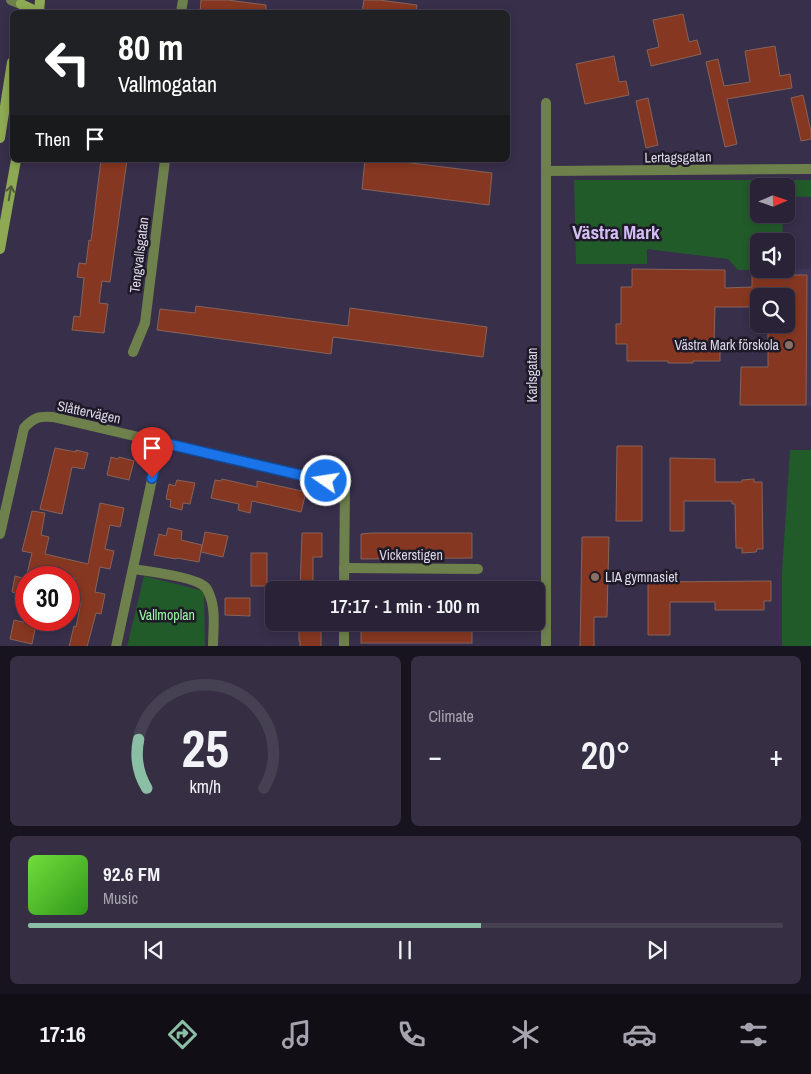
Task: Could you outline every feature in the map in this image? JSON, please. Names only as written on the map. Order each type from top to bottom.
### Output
[{"type":"main road","points":[[18,4],[34,10]]},
{"type":"main road","points":[[0,138],[10,75]]},
{"type":"main road","points":[[0,249],[16,162]]},
{"type":"street","name":"Karlsgatan","points":[[546,103],[546,646]]},
{"type":"street","name":"Tengvallsgatan","points":[[133,352],[145,323],[165,162]]},
{"type":"street","name":"Lertagsgatan","points":[[546,171],[811,169]]},
{"type":"street","name":"Slåttervägen","points":[[0,534],[24,428],[31,420],[41,416],[53,417],[345,485],[344,568]]},
{"type":"street","points":[[116,646],[160,442]]},
{"type":"street","points":[[344,568],[344,581]]},
{"type":"street","name":"Vickerstigen","points":[[344,568],[478,569]]},
{"type":"street","points":[[133,569],[194,581],[205,587],[211,597],[213,610],[213,646]]},
{"type":"street","points":[[344,631],[344,646]]},
{"type":"shaded area","name":"Västra Mark förskola","points":[[811,269],[811,407],[806,405],[768,405],[768,333],[795,333],[795,288],[778,288],[783,278],[795,278],[795,270]]},
{"type":"green space","points":[[574,180],[750,180],[750,223],[782,223],[783,233],[750,233],[750,270],[738,270],[728,259],[647,249],[647,264],[576,264]]},
{"type":"green space","points":[[795,180],[811,180],[811,197],[795,196]]},
{"type":"green space","points":[[790,450],[811,450],[811,646],[782,646],[782,573]]},
{"type":"green space","name":"Vallmoplan","points":[[144,576],[204,591],[205,646],[127,646]]},
{"type":"building","points":[[201,0],[228,0],[266,5],[266,10],[200,10]]},
{"type":"building","points":[[364,0],[417,5],[416,10],[362,10]]},
{"type":"building","points":[[683,14],[689,42],[697,40],[701,54],[651,66],[647,50],[659,47],[653,20]]},
{"type":"building","points":[[775,46],[780,76],[790,74],[792,88],[727,99],[737,144],[725,147],[706,62],[718,59],[724,86],[750,82],[745,51]]},
{"type":"building","points":[[614,56],[619,82],[626,81],[629,95],[585,104],[576,64]]},
{"type":"building","points":[[803,95],[811,139],[801,141],[791,98]]},
{"type":"building","points":[[648,98],[658,145],[646,148],[636,101]]},
{"type":"building","points":[[101,162],[127,162],[110,282],[102,281],[99,303],[108,304],[104,333],[72,330],[74,316],[80,317],[84,278],[77,277],[79,263],[86,264],[89,240],[91,241]]},
{"type":"building","points":[[365,162],[403,162],[492,173],[489,205],[362,189]]},
{"type":"building","points":[[632,269],[725,270],[725,288],[752,287],[752,278],[795,278],[795,275],[807,275],[806,405],[740,405],[741,367],[768,367],[768,333],[795,333],[795,288],[750,288],[750,307],[715,307],[714,342],[720,342],[720,361],[668,363],[668,361],[627,361],[627,344],[616,344],[616,324],[621,324],[621,287],[632,287]]},
{"type":"building","points":[[196,306],[348,326],[350,308],[487,327],[483,357],[333,337],[331,354],[157,330],[160,309],[195,313]]},
{"type":"building","points":[[617,446],[642,446],[642,521],[616,521]]},
{"type":"building","points":[[55,448],[88,453],[84,469],[72,467],[62,514],[40,509]]},
{"type":"building","points":[[111,457],[134,461],[129,480],[107,475]]},
{"type":"building","points":[[670,458],[715,459],[715,482],[742,482],[742,480],[754,479],[754,482],[762,482],[763,549],[757,549],[756,552],[742,553],[742,548],[736,548],[735,504],[732,504],[732,501],[684,501],[684,531],[670,531]]},
{"type":"building","points":[[222,479],[257,487],[257,481],[306,492],[301,512],[252,501],[250,513],[238,510],[239,504],[211,498],[215,480],[221,481]]},
{"type":"building","points":[[177,480],[195,483],[190,504],[183,503],[182,510],[170,507],[171,500],[166,499],[169,484],[175,486]]},
{"type":"building","points":[[100,503],[124,508],[120,527],[110,525],[105,549],[114,551],[110,569],[100,567],[95,592],[105,594],[101,614],[96,613],[87,646],[69,646],[73,631],[80,631],[80,566],[29,566],[32,553],[22,551],[32,511],[45,513],[41,535],[49,537],[45,554],[88,564]]},
{"type":"building","points":[[168,528],[182,531],[181,540],[202,545],[199,562],[154,555],[159,534],[166,536]]},
{"type":"building","points":[[205,532],[228,536],[223,557],[201,552]]},
{"type":"building","points":[[302,533],[322,533],[322,557],[313,557],[313,581],[300,581]]},
{"type":"building","points":[[472,533],[472,558],[361,559],[361,534]]},
{"type":"building","name":"LIA gymnasiet","points":[[582,537],[609,537],[607,617],[594,617],[594,646],[580,646]]},
{"type":"building","points":[[251,553],[267,553],[267,581],[265,581],[265,586],[251,586]]},
{"type":"building","points":[[15,576],[15,593],[12,592]]},
{"type":"building","points":[[771,581],[771,601],[764,601],[764,610],[715,610],[715,602],[670,602],[670,635],[648,635],[648,582]]},
{"type":"building","points":[[225,598],[250,598],[250,616],[225,615]]},
{"type":"building","points":[[14,620],[15,631],[35,631],[32,644],[10,639]]},
{"type":"building","points":[[299,631],[321,631],[321,646],[300,646]]},
{"type":"building","points":[[361,631],[472,631],[472,643],[361,643]]},
{"type":"place","name":"Västra Mark förskola","points":[[789,345]]},
{"type":"place","name":"LIA gymnasiet","points":[[595,577]]},
{"type":"district","name":"Västra Mark","points":[[616,232]]},
{"type":"route","points":[[152,478],[160,442],[326,481]]}]
